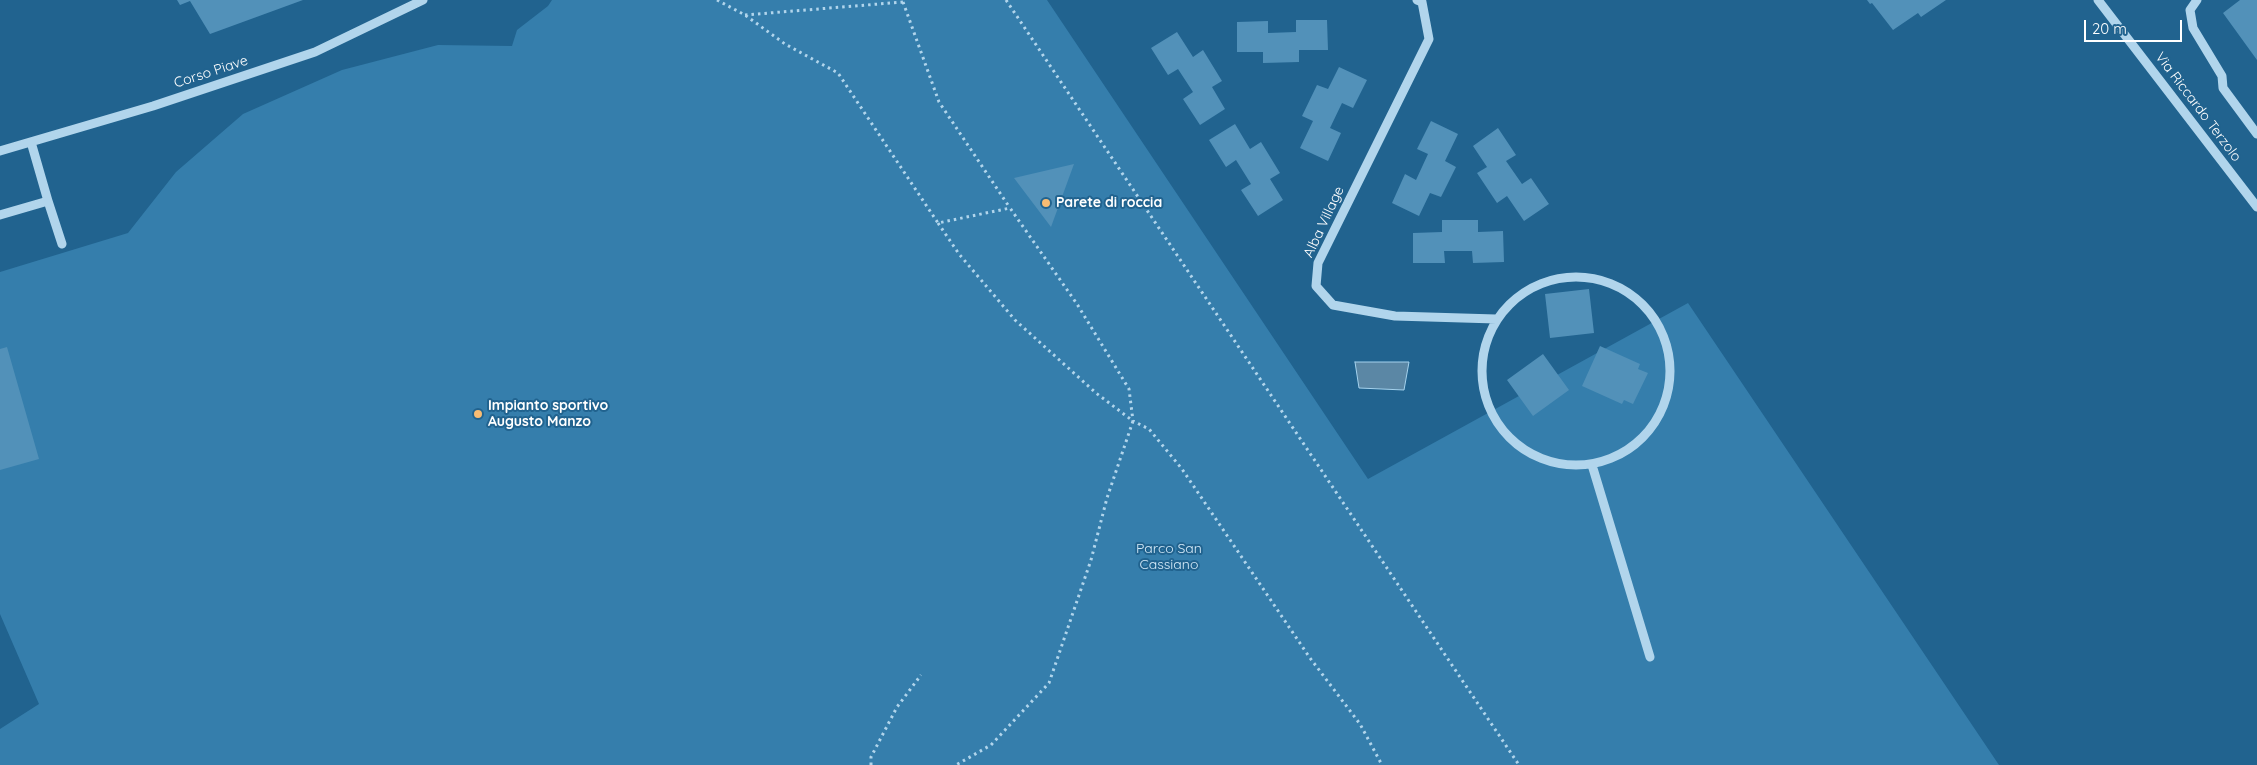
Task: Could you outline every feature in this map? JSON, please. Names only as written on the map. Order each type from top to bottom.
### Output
[{"type":"street","name":"Corso Piave","points":[[0,151],[153,106],[315,52],[423,0]]},
{"type":"street","name":"Alba Village","points":[[1417,0],[1422,2],[1429,38],[1318,263],[1316,286],[1333,305],[1396,316],[1496,319]]},
{"type":"street","name":"Via Riccardo Terzolo","points":[[2098,0],[2254,198],[2257,207]]},
{"type":"street","points":[[2197,0],[2190,10],[2193,28],[2222,76],[2222,88],[2257,134]]},
{"type":"street","points":[[30,142],[62,244]]},
{"type":"street","points":[[0,215],[48,201]]},
{"type":"street","points":[[1576,276],[1607,281],[1628,292],[1635,296],[1656,319],[1669,348],[1672,379],[1664,409],[1646,435],[1622,455],[1592,465],[1560,465],[1531,455],[1506,435],[1489,409],[1481,379],[1484,348],[1496,319],[1518,296],[1545,281],[1576,276]]},
{"type":"street","points":[[1592,465],[1650,657]]},
{"type":"path","points":[[717,0],[745,15],[785,44],[838,73],[959,254],[1015,320],[1096,393],[1133,421],[1150,429],[1182,469],[1310,658],[1360,724],[1382,765]]},
{"type":"path","points":[[1006,0],[1519,765]]},
{"type":"path","points":[[745,15],[903,1],[939,102],[1077,304],[1129,389],[1133,421],[1108,498],[1091,560],[1049,683],[991,745],[956,765]]},
{"type":"path","points":[[938,223],[1010,208]]},
{"type":"path","points":[[872,765],[872,757],[896,707],[921,675]]},
{"type":"green space","name":"Parco San Cassiano","points":[[552,0],[1047,0],[1368,479],[1688,303],[1999,765],[0,765],[0,729],[39,704],[0,614],[0,272],[128,233],[176,172],[243,114],[342,70],[438,45],[512,46],[517,30],[548,6]]},
{"type":"shaded area","points":[[1355,362],[1409,362],[1404,390],[1359,388]]},
{"type":"building","points":[[177,0],[303,0],[210,34],[190,1],[180,5]]},
{"type":"building","points":[[1867,0],[1946,0],[1921,17],[1918,13],[1893,30],[1872,3],[1870,4]]},
{"type":"building","points":[[2240,0],[2257,0],[2257,60],[2223,13]]},
{"type":"building","points":[[1296,20],[1327,20],[1328,50],[1299,50],[1299,62],[1263,63],[1263,52],[1237,52],[1237,22],[1268,21],[1268,33],[1296,32]]},
{"type":"building","points":[[1177,32],[1193,57],[1203,50],[1222,81],[1212,87],[1225,109],[1200,125],[1183,99],[1193,92],[1178,69],[1168,75],[1151,48]]},
{"type":"building","points":[[1339,67],[1367,80],[1353,108],[1342,103],[1330,128],[1341,133],[1328,161],[1300,148],[1313,121],[1302,116],[1317,85],[1328,89]]},
{"type":"building","points":[[1431,121],[1458,134],[1445,161],[1456,167],[1441,197],[1430,193],[1419,216],[1392,203],[1405,174],[1416,180],[1428,154],[1417,149]]},
{"type":"building","points":[[1235,124],[1250,149],[1261,142],[1280,173],[1270,179],[1283,200],[1258,216],[1241,190],[1251,184],[1236,160],[1226,167],[1209,140]]},
{"type":"building","points":[[1498,128],[1516,155],[1506,161],[1522,184],[1531,178],[1549,204],[1524,221],[1507,196],[1497,203],[1477,173],[1487,167],[1473,146]]},
{"type":"building","name":"Parete di roccia","points":[[1074,164],[1051,227],[1014,178]]},
{"type":"building","points":[[1442,220],[1478,220],[1478,232],[1503,231],[1504,262],[1473,263],[1472,251],[1444,251],[1445,263],[1413,263],[1413,233],[1442,232]]},
{"type":"building","points":[[1589,289],[1594,333],[1550,338],[1545,294]]},
{"type":"building","points":[[1600,346],[1640,364],[1638,369],[1648,373],[1633,404],[1624,400],[1622,404],[1582,386]]},
{"type":"building","points":[[7,347],[39,459],[0,470],[0,349]]},
{"type":"building","points":[[1543,354],[1569,390],[1533,416],[1507,380]]},
{"type":"place","name":"Parete di roccia","points":[[1046,203]]},
{"type":"place","name":"Impianto sportivo Augusto Manzo","points":[[478,414]]}]
